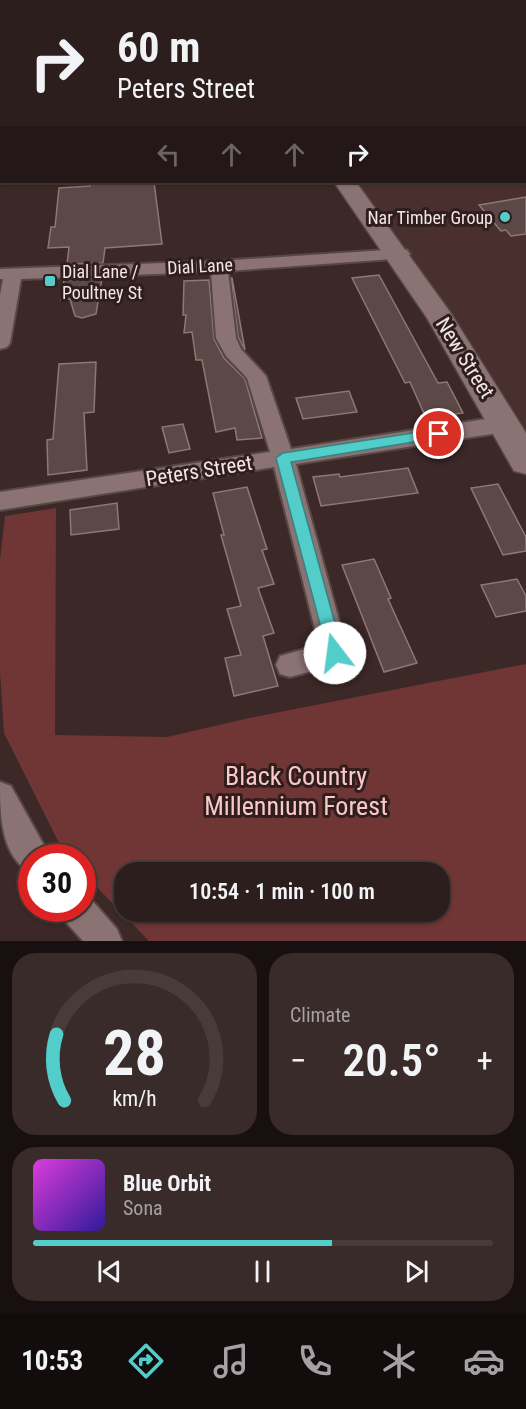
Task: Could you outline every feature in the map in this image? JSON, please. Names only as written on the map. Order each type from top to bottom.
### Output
[{"type":"street","name":"New Street","points":[[346,183],[400,254],[526,462]]},
{"type":"street","name":"Dial Lane","points":[[6,274],[219,266],[400,254]]},
{"type":"street","points":[[219,266],[225,338],[233,352],[256,376],[283,458],[335,653],[290,665]]},
{"type":"street","points":[[0,343],[6,274]]},
{"type":"street","name":"Peters Street","points":[[0,501],[505,424]]},
{"type":"street","points":[[0,797],[24,844]]},
{"type":"street","points":[[88,922],[105,941]]},
{"type":"shaded area","points":[[346,183],[526,183],[526,462],[401,254]]},
{"type":"green space","name":"Black Country Millennium Forest","points":[[56,508],[55,735],[167,737],[249,718],[526,664],[526,941],[149,941],[131,922],[450,922],[450,862],[114,862],[114,905],[96,886],[96,844],[60,844],[4,733],[0,672],[0,560],[5,516]]},
{"type":"building","points":[[90,183],[154,183],[162,244],[105,248],[103,263],[67,264],[69,247],[48,248],[51,227],[55,227],[59,188],[90,186]]},
{"type":"building","name":"Nar Timber Group","points":[[526,197],[526,234],[511,236],[506,230],[501,231],[479,205]]},
{"type":"building","points":[[379,275],[438,383],[447,382],[463,413],[426,418],[410,382],[405,383],[352,278]]},
{"type":"building","points":[[102,278],[96,314],[82,318],[75,316],[70,299],[61,300],[64,280]]},
{"type":"building","points":[[232,278],[245,350],[238,337]]},
{"type":"building","points":[[209,280],[214,339],[224,358],[245,379],[262,438],[237,440],[235,428],[216,432],[202,360],[196,360],[192,332],[184,333],[186,315],[183,315],[184,281]]},
{"type":"building","points":[[96,362],[94,412],[84,413],[87,470],[48,475],[47,440],[53,439],[59,364]]},
{"type":"building","points":[[349,391],[357,412],[303,419],[296,398]]},
{"type":"building","points":[[183,424],[190,449],[169,453],[162,427]]},
{"type":"building","points":[[408,468],[418,493],[321,506],[313,477],[339,474],[340,477]]},
{"type":"building","points":[[498,484],[526,537],[526,551],[503,555],[471,488]]},
{"type":"building","points":[[247,487],[267,549],[262,550],[274,584],[258,588],[274,633],[263,636],[278,686],[234,696],[225,658],[241,655],[227,609],[241,606],[221,535],[224,535],[213,493]]},
{"type":"building","points":[[117,503],[119,529],[71,535],[70,510]]},
{"type":"building","points":[[374,559],[391,598],[388,599],[417,663],[384,672],[342,565]]},
{"type":"building","points":[[517,579],[526,596],[526,611],[496,617],[481,585]]},
{"type":"place","name":"Nar Timber Group","points":[[505,217]]},
{"type":"place","name":"Dial Lane / Poultney St","points":[[50,281]]},
{"type":"route","points":[[335,653],[283,458],[439,434]]}]
